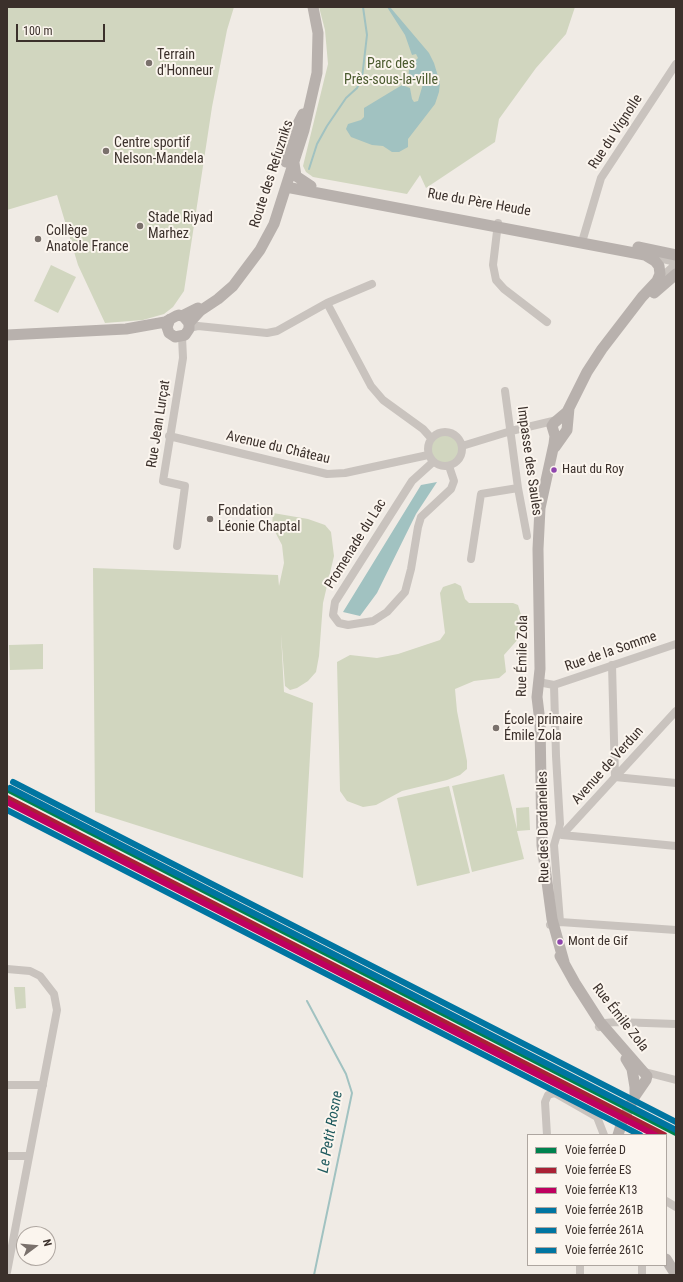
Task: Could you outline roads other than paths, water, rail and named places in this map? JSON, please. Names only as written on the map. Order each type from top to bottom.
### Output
[{"type":"main road","name":"Route des Refuzniks","points":[[284,184],[294,163],[304,130],[316,74],[318,33],[313,7]]},
{"type":"main road","name":"Route des Refuzniks","points":[[186,326],[200,311],[225,293],[250,264],[271,230],[284,184],[296,128],[311,99]]},
{"type":"main road","points":[[294,163],[294,170],[298,178],[311,186]]},
{"type":"main road","name":"Rue du Père Heude","points":[[284,184],[311,186],[497,225]]},
{"type":"main road","name":"Rue du Père Heude","points":[[284,184],[497,225],[583,239],[646,255]]},
{"type":"main road","name":"Rue du Père Heude","points":[[583,239],[676,264]]},
{"type":"main road","points":[[646,255],[655,261],[659,266],[660,274],[657,281]]},
{"type":"main road","name":"Rue Émile Zola","points":[[633,309],[676,264]]},
{"type":"main road","name":"Rue Émile Zola","points":[[641,1077],[584,1007],[564,962],[554,946],[554,923],[542,845],[538,682],[540,669],[538,529],[544,485],[559,427],[596,359],[646,292],[657,281]]},
{"type":"main road","points":[[7,335],[126,329],[164,322],[176,316],[186,326],[175,337],[168,331],[156,329],[126,335],[7,342]]},
{"type":"main road","points":[[168,331],[170,319]]},
{"type":"main road","points":[[619,1130],[641,1077]]},
{"type":"main road","points":[[667,1261],[676,1275]]},
{"type":"street","name":"Rue du Vignolle","points":[[583,239],[601,178],[676,64]]},
{"type":"street","points":[[497,225],[493,265],[496,280],[504,289],[547,322]]},
{"type":"street","name":"Rue du Père Heude","points":[[646,255],[676,264]]},
{"type":"street","name":"Rue Émile Zola","points":[[657,281],[676,264]]},
{"type":"street","points":[[186,326],[267,333],[278,331],[327,303],[372,284]]},
{"type":"street","points":[[327,303],[371,386],[383,400],[423,429],[431,438]]},
{"type":"street","name":"Rue Jean Lurçat","points":[[177,546],[185,486],[163,481],[169,436],[183,358],[186,326]]},
{"type":"street","name":"Impasse des Saules","points":[[505,391],[518,488],[527,536]]},
{"type":"street","points":[[462,446],[542,423],[559,427]]},
{"type":"street","points":[[440,432],[451,433],[460,440],[462,446],[461,456],[454,464],[450,466],[441,466],[433,462],[427,449],[431,438],[440,432]]},
{"type":"street","name":"Avenue du Château","points":[[169,436],[328,474],[345,473],[428,454]]},
{"type":"street","name":"Promenade du Lac","points":[[433,462],[412,481],[335,602],[333,615],[339,624],[348,625],[373,621],[387,612],[404,592],[411,569],[421,517],[451,489],[454,481],[450,466]]},
{"type":"street","points":[[471,559],[481,494],[518,488]]},
{"type":"street","name":"Rue de la Somme","points":[[554,685],[676,644]]},
{"type":"street","points":[[612,665],[615,777],[676,782]]},
{"type":"street","points":[[538,682],[554,685]]},
{"type":"street","name":"Rue des Dardanelles","points":[[554,685],[560,824],[560,834],[554,845],[554,923]]},
{"type":"street","name":"Avenue de Verdun","points":[[560,834],[676,711]]},
{"type":"street","points":[[560,834],[676,846]]},
{"type":"street","points":[[554,923],[676,930]]},
{"type":"street","points":[[7,1272],[57,1010],[54,994],[40,976],[30,971],[11,969]]},
{"type":"street","points":[[600,1026],[616,1022],[676,1024]]},
{"type":"street","points":[[641,1077],[658,1074],[676,1080]]},
{"type":"street","points":[[7,1085],[43,1085]]},
{"type":"street","points":[[546,1134],[545,1102],[548,1095],[555,1093],[597,1117],[604,1134]]},
{"type":"street","points":[[7,1156],[29,1156]]},
{"type":"street","points":[[667,1202],[676,1206]]},
{"type":"water","points":[[387,7],[390,7],[429,53],[434,63],[440,83],[435,104],[408,139],[408,147],[399,152],[392,152],[383,146],[372,145],[351,137],[346,129],[348,124],[361,120],[364,117],[364,108],[402,85],[410,88],[414,102],[418,101],[423,84],[422,79],[419,77],[414,82],[408,80],[410,60],[415,61],[418,58],[416,54],[412,55],[405,35]]},
{"type":"water","points":[[437,482],[416,514],[377,593],[360,616],[343,612],[421,485]]},
{"type":"waterway","name":"Le Petit Rosne","points":[[309,169],[317,144],[327,126],[346,98],[357,88],[362,78],[367,35],[363,7]]},
{"type":"waterway","name":"Le Petit Rosne","points":[[307,1001],[346,1074],[352,1093],[314,1275]]},
{"type":"rail line","name":"261C","points":[[13,782],[676,1122]]},
{"type":"rail line","name":"261B","points":[[10,788],[676,1130]]},
{"type":"rail line","name":"D","points":[[7,789],[676,1133]]},
{"type":"rail line","name":"ES","points":[[7,798],[662,1134]]},
{"type":"rail line","name":"K13","points":[[7,802],[653,1134]]},
{"type":"rail line","name":"261A","points":[[7,810],[638,1134]]},
{"type":"place","name":"Terrain d'Honneur","points":[[149,63]]},
{"type":"place","name":"Centre sportif Nelson-Mandela","points":[[106,151]]},
{"type":"place","name":"Stade Riyad Marhez","points":[[140,226]]},
{"type":"place","name":"Collège Anatole France","points":[[38,239]]},
{"type":"place","name":"Haut du Roy","points":[[554,470]]},
{"type":"place","name":"Fondation Léonie Chaptal","points":[[210,519]]},
{"type":"place","name":"École primaire Émile Zola","points":[[496,728]]},
{"type":"place","name":"Mont de Gif","points":[[560,942]]},
{"type":"park label","name":"Parc des Près-sous-la-ville","points":[[391,72]]}]
